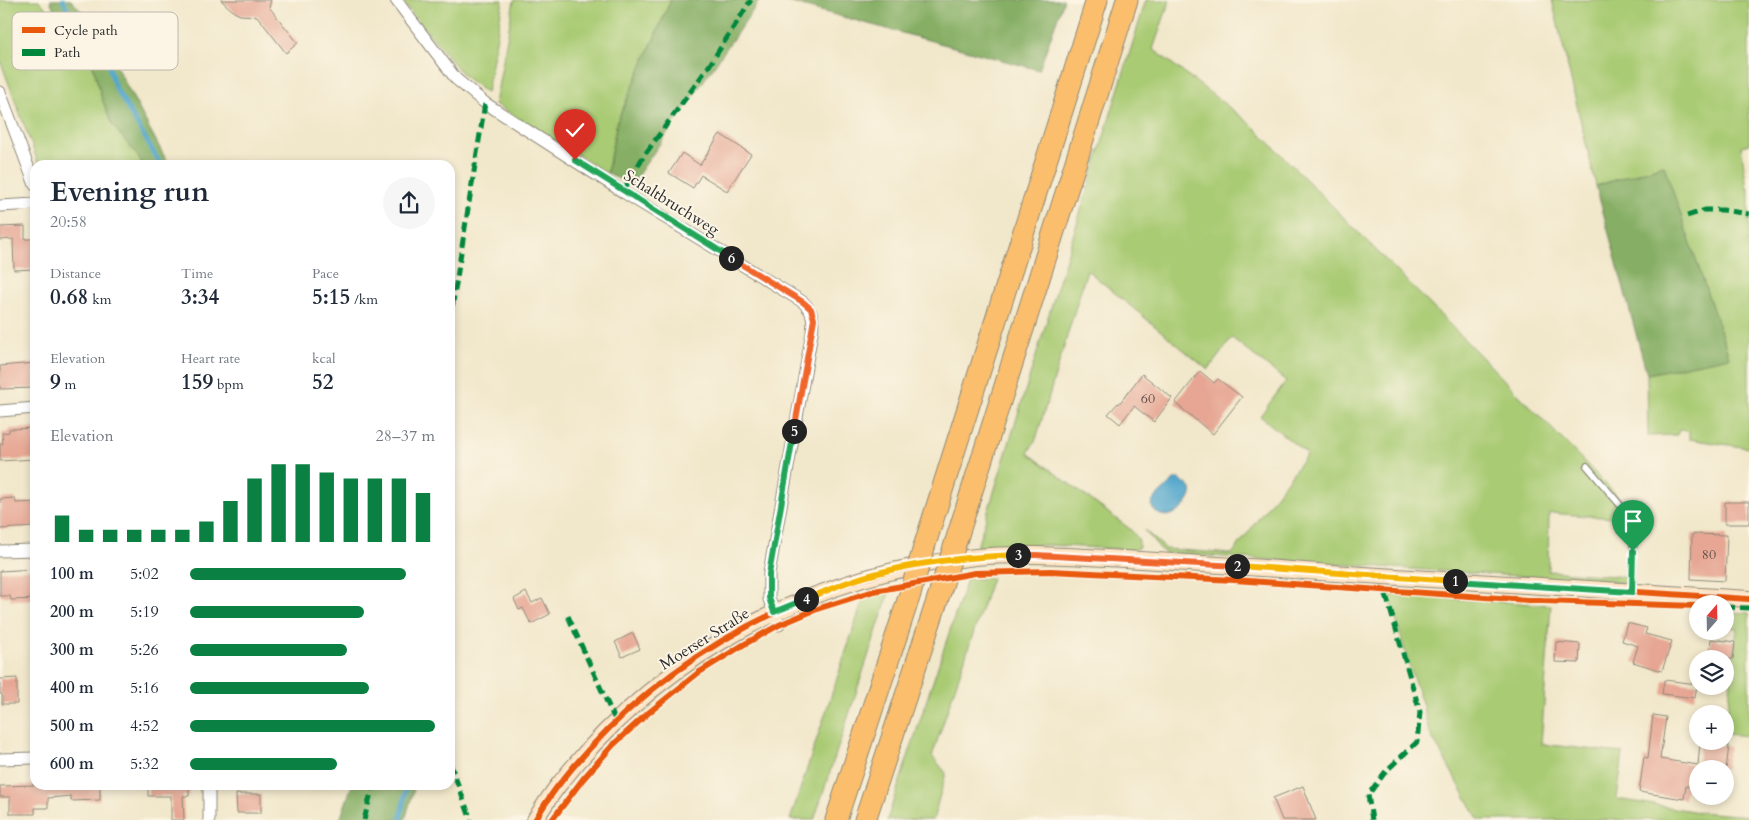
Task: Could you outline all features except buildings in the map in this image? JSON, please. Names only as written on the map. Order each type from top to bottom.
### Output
[{"type":"highway","points":[[836,820],[910,594],[1097,0]]},
{"type":"highway","points":[[865,820],[940,592],[1127,0]]},
{"type":"street","name":"Schaltbruchweg","points":[[396,0],[456,78],[485,104],[803,302],[811,309],[814,319],[812,333],[769,574],[769,598],[776,619]]},
{"type":"street","points":[[0,92],[30,172]]},
{"type":"street","points":[[0,206],[30,204]]},
{"type":"street","points":[[0,411],[30,408]]},
{"type":"street","points":[[0,551],[30,550]]},
{"type":"street","name":"Moerser Straße","points":[[535,820],[560,783],[604,733],[663,680],[725,638],[776,619],[849,582],[903,567],[977,557],[1036,555],[1749,599]]},
{"type":"street","points":[[0,759],[30,758]]},
{"type":"street","points":[[209,790],[209,820]]},
{"type":"lane","points":[[1587,466],[1608,489],[1634,524],[1632,592]]},
{"type":"green space","points":[[0,0],[39,0],[49,12],[12,12],[12,70],[94,70],[111,123],[140,160],[37,160],[0,60]]},
{"type":"green space","points":[[50,0],[71,0],[82,12],[55,12]]},
{"type":"green space","points":[[401,0],[503,0],[487,93],[465,77]]},
{"type":"green space","points":[[514,0],[671,0],[617,122],[607,173],[495,104]]},
{"type":"green space","points":[[671,0],[760,0],[631,185],[607,173],[617,122]]},
{"type":"green space","points":[[780,0],[1064,0],[1039,70]]},
{"type":"green space","points":[[1146,0],[1170,0],[1153,49],[1252,125],[1641,520],[1549,513],[1548,571],[1627,577],[1627,583],[1164,553],[1144,530],[1166,549],[1232,554],[1307,454],[1260,416],[1286,381],[1232,338],[1208,370],[1087,270],[1036,439],[1028,453],[1130,529],[1138,539],[1139,547],[1134,550],[1048,545],[977,547]]},
{"type":"green space","points":[[1552,0],[1749,0],[1749,144],[1741,146],[1747,189],[1749,189],[1749,448],[1689,439],[1689,431],[1679,430],[1677,435],[1648,436],[1647,374],[1729,357],[1663,165],[1596,186]]},
{"type":"green space","points":[[94,70],[118,70],[167,160],[140,160],[111,123]]},
{"type":"green space","points":[[1664,165],[1729,357],[1647,374],[1596,186]]},
{"type":"green space","points":[[992,578],[932,756],[946,773],[933,820],[887,820],[967,579]]},
{"type":"green space","points":[[890,590],[814,820],[790,820],[863,600],[872,594]]},
{"type":"green space","points":[[1389,595],[1551,605],[1541,744],[1623,753],[1617,799],[1699,812],[1749,816],[1749,820],[1479,820],[1429,732],[1423,706]]},
{"type":"green space","points":[[1734,612],[1749,613],[1749,736],[1734,735],[1734,705],[1728,705],[1729,695],[1734,695],[1734,654],[1737,628],[1734,628]]},
{"type":"green space","points":[[350,790],[414,790],[405,820],[340,820]]},
{"type":"water","points":[[1175,479],[1179,479],[1189,486],[1191,494],[1189,500],[1178,512],[1163,516],[1157,513],[1151,505],[1154,499]]},
{"type":"waterway","points":[[63,0],[70,12]]},
{"type":"waterway","points":[[110,70],[115,87],[158,160]]},
{"type":"waterway","points":[[400,820],[406,790]]},
{"type":"marked path","points":[[623,192],[643,157],[709,66],[751,0]]},
{"type":"marked path","points":[[455,290],[485,103]]},
{"type":"marked path","points":[[1687,216],[1705,210],[1723,210],[1749,214]]},
{"type":"marked path","points":[[1372,820],[1368,795],[1386,771],[1417,742],[1420,712],[1384,588]]},
{"type":"marked path","points":[[1734,607],[1749,608]]},
{"type":"marked path","points":[[568,616],[616,722]]},
{"type":"marked path","points":[[455,777],[471,820]]},
{"type":"marked path","points":[[364,820],[372,790]]},
{"type":"cycle path","points":[[535,820],[557,787],[601,736],[646,695],[694,659],[746,628],[800,601],[857,581],[916,566],[976,557],[1009,555],[1058,556],[1749,599]]},
{"type":"cycle path","points":[[552,820],[583,779],[613,745],[647,714],[698,673],[779,625],[817,609],[874,591],[975,573],[1051,571],[1234,580],[1542,601],[1689,606]]},
{"type":"route","points":[[575,160],[623,192],[803,302],[811,309],[814,319],[812,333],[769,574],[769,598],[774,612],[849,582],[903,567],[977,557],[1036,555],[1632,592],[1633,551]]}]
